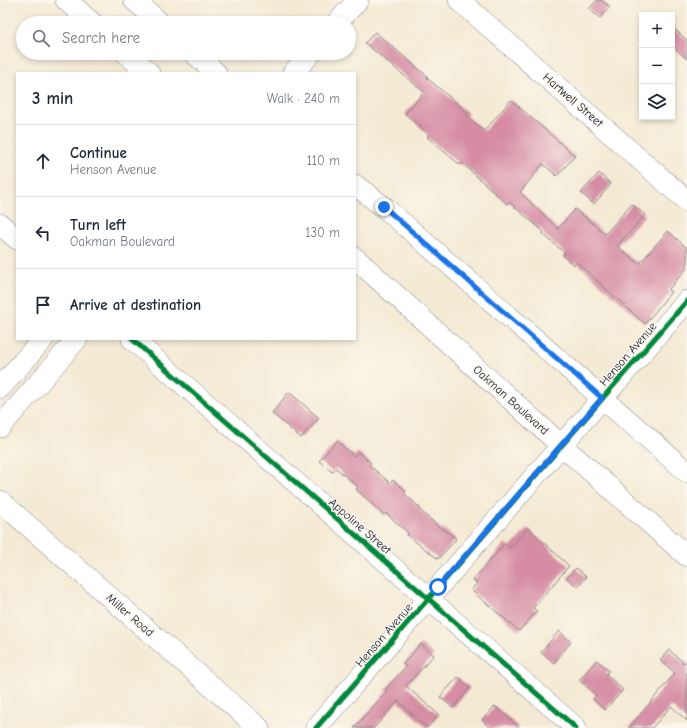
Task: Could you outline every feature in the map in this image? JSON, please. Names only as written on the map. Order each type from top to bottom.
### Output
[{"type":"street","points":[[66,0],[84,16]]},
{"type":"street","points":[[134,0],[152,16]]},
{"type":"street","points":[[343,16],[358,0]]},
{"type":"street","name":"Hartwell Street","points":[[459,0],[687,201]]},
{"type":"street","points":[[134,60],[148,72]]},
{"type":"street","points":[[202,60],[215,72]]},
{"type":"street","points":[[294,72],[305,60]]},
{"type":"street","points":[[356,186],[384,207],[687,472]]},
{"type":"street","points":[[0,224],[16,238]]},
{"type":"street","name":"Oakman Boulevard","points":[[356,259],[561,445],[687,556]]},
{"type":"street","name":"Henson Avenue","points":[[316,728],[687,301]]},
{"type":"street","points":[[25,398],[2,381],[42,340]]},
{"type":"street","points":[[0,427],[76,340]]},
{"type":"street","name":"Appoline Street","points":[[133,340],[576,728]]},
{"type":"street","name":"Miller Road","points":[[0,501],[259,728]]},
{"type":"building","points":[[597,0],[601,0],[610,7],[600,18],[589,9]]},
{"type":"building","points":[[675,30],[687,40],[687,59],[675,49]]},
{"type":"building","points":[[375,32],[468,113],[466,115],[484,131],[511,100],[575,156],[557,176],[543,164],[520,192],[558,229],[575,209],[605,234],[632,204],[645,215],[617,246],[639,264],[668,231],[687,248],[687,268],[668,290],[671,292],[645,324],[576,262],[574,265],[563,256],[565,253],[543,234],[544,232],[509,202],[507,204],[462,163],[460,165],[427,137],[429,135],[405,114],[424,92],[365,43]]},
{"type":"building","points":[[599,173],[611,184],[594,204],[581,193]]},
{"type":"building","points":[[289,392],[319,418],[301,438],[272,413]]},
{"type":"building","points":[[337,441],[354,456],[358,452],[371,463],[369,465],[390,483],[393,480],[406,491],[404,493],[421,509],[420,510],[442,530],[443,528],[456,539],[438,559],[407,535],[408,533],[386,513],[384,515],[356,489],[358,487],[336,468],[332,472],[319,461]]},
{"type":"building","points":[[528,528],[569,566],[533,608],[537,611],[519,631],[471,590],[477,583],[473,580],[505,543],[510,548]]},
{"type":"building","points":[[576,568],[586,577],[578,587],[567,578]]},
{"type":"building","points":[[559,631],[571,642],[554,663],[541,652]]},
{"type":"building","points":[[421,644],[434,655],[406,686],[439,715],[427,728],[398,701],[374,728],[354,728],[387,691],[385,690],[406,666],[403,664]]},
{"type":"building","points":[[669,650],[684,663],[687,660],[687,721],[671,706],[652,728],[629,728],[675,673],[660,660]]},
{"type":"building","points":[[597,660],[609,671],[606,674],[623,690],[605,710],[593,699],[596,695],[579,680]]},
{"type":"building","points":[[458,677],[470,688],[453,708],[440,697]]},
{"type":"building","points":[[495,706],[519,728],[491,728],[482,720]]},
{"type":"cycle path","points":[[316,728],[687,301]]},
{"type":"cycle path","points":[[133,340],[576,728]]},
{"type":"route","points":[[384,207],[602,398],[438,587]]}]
